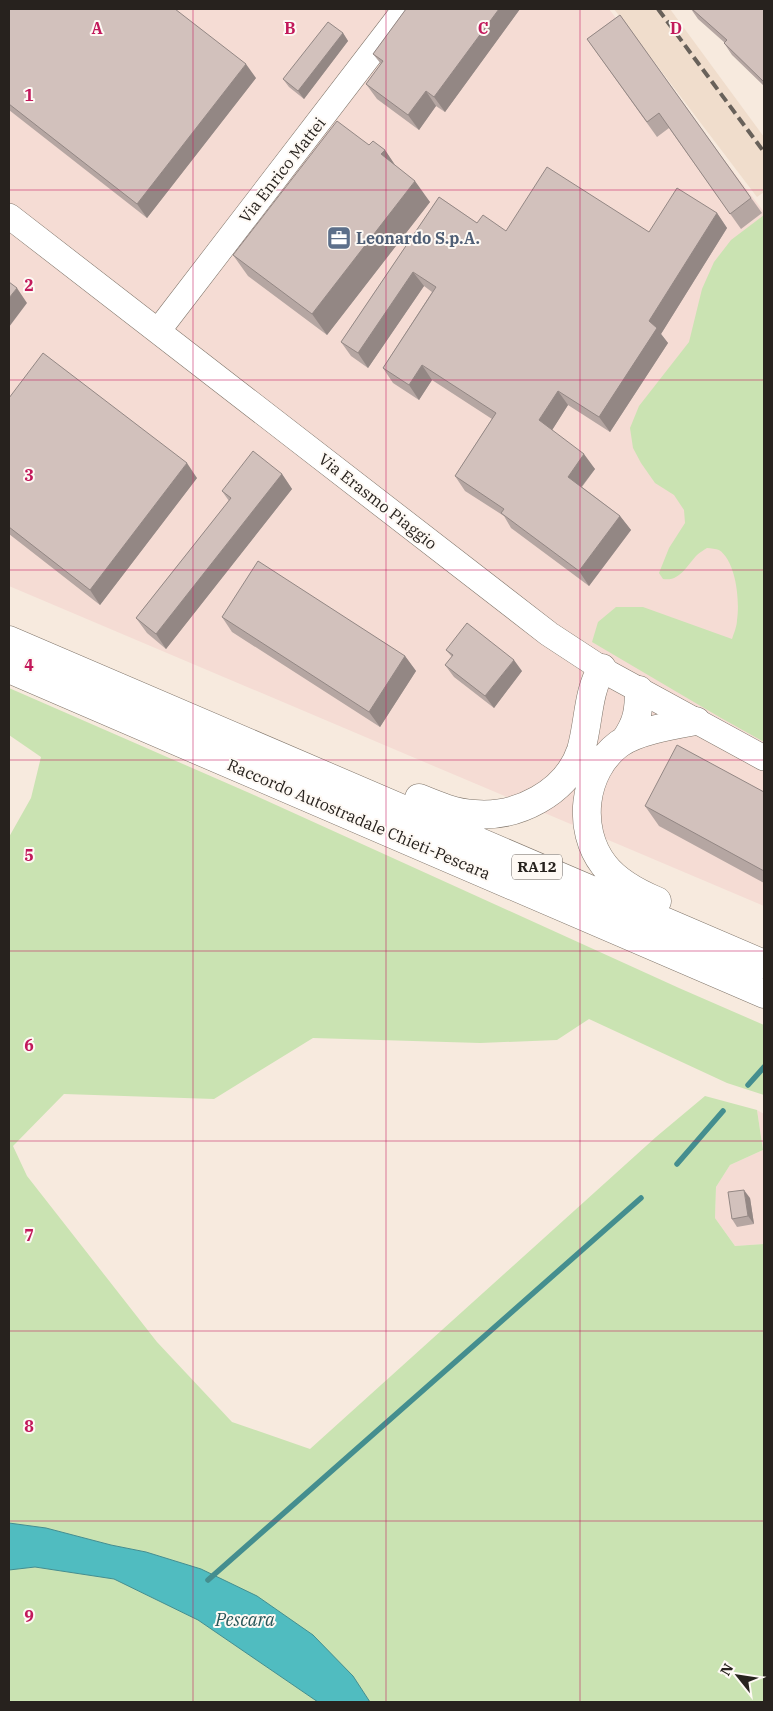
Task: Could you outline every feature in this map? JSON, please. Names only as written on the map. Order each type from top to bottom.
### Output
[{"type":"highway","name":"Raccordo Autostradale Chieti-Pescara","points":[[9,640],[758,962]]},
{"type":"highway","points":[[321,774],[348,766],[434,804],[464,813],[497,814],[522,808],[547,794],[558,785],[575,763],[584,739],[592,696],[602,668]]},
{"type":"highway","name":"Raccordo Autostradale Chieti-Pescara","points":[[9,669],[764,994]]},
{"type":"highway","points":[[625,740],[639,711],[640,690]]},
{"type":"highway","points":[[696,721],[664,727],[625,740],[608,754],[598,767],[589,791],[587,807],[592,841],[597,854],[612,874],[636,891],[732,933],[758,962]]},
{"type":"highway","points":[[690,962],[710,986],[764,1011]]},
{"type":"street","name":"Via Enrico Mattei","points":[[158,331],[405,9]]},
{"type":"street","name":"Via Erasmo Piaggio","points":[[9,216],[549,634],[640,690],[764,758]]},
{"type":"shaded area","points":[[9,9],[609,9],[764,212],[764,906],[9,586]]},
{"type":"shaded area","points":[[614,9],[670,9],[764,137],[764,192],[757,197]]},
{"type":"shaded area","points":[[757,1110],[764,1114],[764,1244],[735,1246],[715,1218],[716,1187],[730,1165],[763,1150]]},
{"type":"green space","points":[[764,215],[764,742],[592,642],[598,622],[616,607],[643,607],[732,639],[737,622],[738,603],[736,582],[725,555],[719,550],[707,548],[698,554],[683,572],[674,578],[663,579],[659,573],[669,548],[685,523],[684,510],[674,495],[655,483],[641,463],[633,448],[630,428],[639,406],[689,342],[702,289],[714,262],[731,240]]},
{"type":"green space","points":[[9,688],[254,795],[764,1025],[764,1095],[727,1083],[589,1019],[557,1040],[480,1043],[313,1038],[214,1099],[64,1094],[13,1146],[27,1176],[157,1342],[232,1422],[310,1449],[656,1137],[705,1096],[757,1110],[763,1150],[730,1165],[716,1187],[715,1218],[735,1246],[764,1244],[764,1702],[370,1702],[353,1676],[201,1569],[146,1552],[46,1528],[9,1523],[9,837],[31,798],[41,757],[9,735]]},
{"type":"green space","points":[[35,1567],[114,1579],[198,1620],[318,1702],[9,1702],[9,1570]]},
{"type":"water","name":"Pescara","points":[[9,1523],[46,1528],[146,1552],[201,1569],[257,1596],[313,1635],[353,1676],[370,1702],[318,1702],[198,1620],[114,1579],[35,1567],[9,1570]]},
{"type":"building","points":[[9,9],[175,9],[246,64],[137,204],[9,104]]},
{"type":"building","points":[[406,9],[499,9],[434,97],[426,91],[408,115],[366,84],[383,61],[373,54]]},
{"type":"building","points":[[692,9],[764,9],[764,82],[724,43],[727,40]]},
{"type":"building","points":[[620,15],[751,198],[730,214],[659,113],[647,122],[587,39]]},
{"type":"building","points":[[328,22],[343,33],[298,91],[283,79]]},
{"type":"building","points":[[337,121],[369,145],[373,141],[385,150],[381,154],[415,181],[312,314],[233,255]]},
{"type":"building","points":[[547,167],[649,232],[677,188],[717,213],[649,321],[657,328],[599,417],[558,391],[539,420],[584,454],[568,477],[620,516],[579,571],[501,513],[504,509],[455,476],[496,413],[422,365],[409,385],[383,368],[436,287],[413,272],[358,353],[341,342],[439,197],[477,223],[483,215],[506,231]]},
{"type":"building","points":[[9,282],[17,288],[9,298]]},
{"type":"building","points":[[43,353],[187,463],[90,590],[9,527],[9,398]]},
{"type":"building","points":[[253,451],[282,474],[156,634],[136,618],[231,498],[222,491]]},
{"type":"building","points":[[258,561],[405,656],[369,712],[222,617]]},
{"type":"building","points":[[467,623],[514,660],[485,696],[445,665],[453,655],[446,650]]},
{"type":"building","points":[[677,745],[764,792],[764,871],[645,806]]},
{"type":"building","points":[[744,1190],[748,1216],[732,1219],[728,1192]]},
{"type":"waterway","points":[[748,1085],[764,1067]]},
{"type":"waterway","points":[[677,1164],[723,1111]]},
{"type":"waterway","points":[[208,1580],[641,1198]]},
{"type":"railway","points":[[658,9],[764,152]]},
{"type":"place","name":"Leonardo S.p.A.","points":[[339,238]]}]
